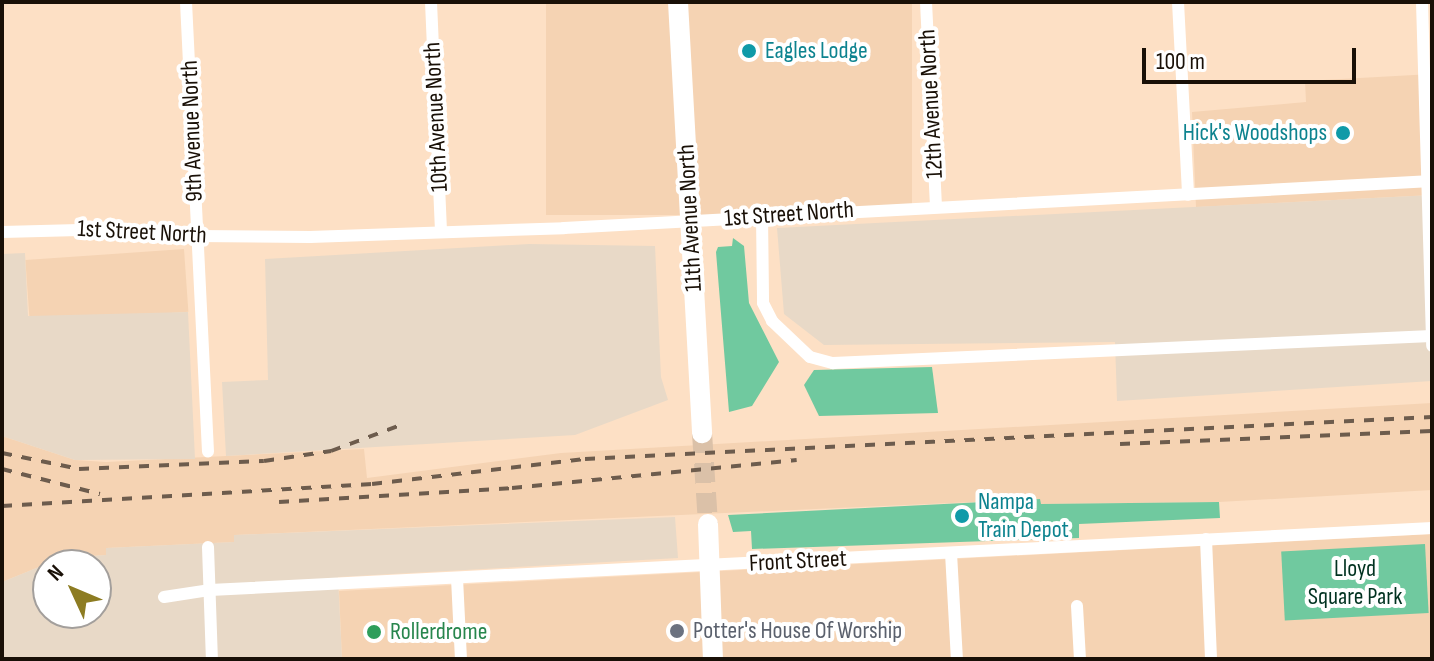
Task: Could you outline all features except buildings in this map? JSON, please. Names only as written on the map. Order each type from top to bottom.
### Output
[{"type":"main road","name":"11th Avenue North","points":[[678,2],[702,433]]},
{"type":"main road","points":[[708,524],[713,659]]},
{"type":"street","name":"9th Avenue North","points":[[186,2],[208,451]]},
{"type":"street","name":"10th Avenue North","points":[[431,2],[441,231]]},
{"type":"street","name":"12th Avenue North","points":[[926,2],[936,205]]},
{"type":"street","points":[[1178,2],[1188,195]]},
{"type":"street","points":[[1422,2],[1430,181],[1432,346]]},
{"type":"street","name":"1st Street North","points":[[2,232],[118,229],[196,236],[441,231],[690,221],[936,205],[1430,181]]},
{"type":"street","points":[[762,215],[763,303],[772,321],[810,357],[833,363],[1431,336]]},
{"type":"street","name":"Front Street","points":[[164,597],[210,590],[1432,528]]},
{"type":"street","points":[[1206,539],[1211,659]]},
{"type":"street","points":[[208,547],[212,659]]},
{"type":"street","points":[[951,553],[957,659]]},
{"type":"street","points":[[457,578],[461,659]]},
{"type":"street","points":[[1077,606],[1080,659]]},
{"type":"shaded area","points":[[546,2],[912,2],[912,215],[546,215]]},
{"type":"shaded area","points":[[1432,74],[1432,195],[1196,207],[1192,112],[1306,102],[1305,81]]},
{"type":"shaded area","points":[[1432,195],[1432,381],[1117,401],[1115,342],[824,345],[784,314],[777,228]]},
{"type":"shaded area","points":[[529,244],[655,246],[661,377],[668,400],[575,435],[226,456],[222,382],[268,380],[265,259]]},
{"type":"shaded area","points":[[184,249],[188,312],[30,323],[25,260]]},
{"type":"shaded area","points":[[25,253],[28,316],[188,312],[195,459],[75,460],[2,436],[2,254]]},
{"type":"shaded area","points":[[1432,403],[1432,490],[1219,502],[1040,504],[1039,499],[235,535],[235,542],[106,549],[32,549],[32,570],[2,582],[2,436],[75,460],[106,462],[364,449],[367,478],[561,453]]},
{"type":"shaded area","points":[[675,517],[678,558],[338,577],[342,659],[2,659],[2,582],[32,570],[32,629],[112,629],[112,549],[106,548],[234,542],[234,535]]},
{"type":"shaded area","points":[[1432,534],[1432,659],[342,659],[339,591]]},
{"type":"green space","points":[[733,238],[744,246],[749,303],[779,362],[752,406],[729,412],[716,252],[718,247],[732,246]]},
{"type":"green space","points":[[932,367],[938,413],[819,416],[804,385],[814,370]]},
{"type":"green space","points":[[1040,499],[1041,504],[1219,502],[1220,518],[1079,524],[1079,538],[752,549],[751,531],[733,532],[728,515]]},
{"type":"green space","name":"Lloyd Square Park","points":[[1425,544],[1429,613],[1285,620],[1281,552]]},
{"type":"tunnel","points":[[702,433],[708,524]]},
{"type":"railway","points":[[2,506],[372,484],[585,459],[1432,417]]},
{"type":"railway","points":[[2,453],[79,469],[264,461],[331,451],[398,426]]},
{"type":"railway","points":[[1120,444],[1432,431]]},
{"type":"railway","points":[[279,502],[512,488],[797,460]]},
{"type":"railway","points":[[2,469],[100,494]]},
{"type":"place","name":"Eagles Lodge","points":[[749,51]]},
{"type":"place","name":"Hick's Woodshops","points":[[1343,133]]},
{"type":"place","name":"Nampa Train Depot","points":[[962,516]]},
{"type":"place","name":"Potter's House Of Worship","points":[[677,631]]},
{"type":"place","name":"Rollerdrome","points":[[374,632]]}]
